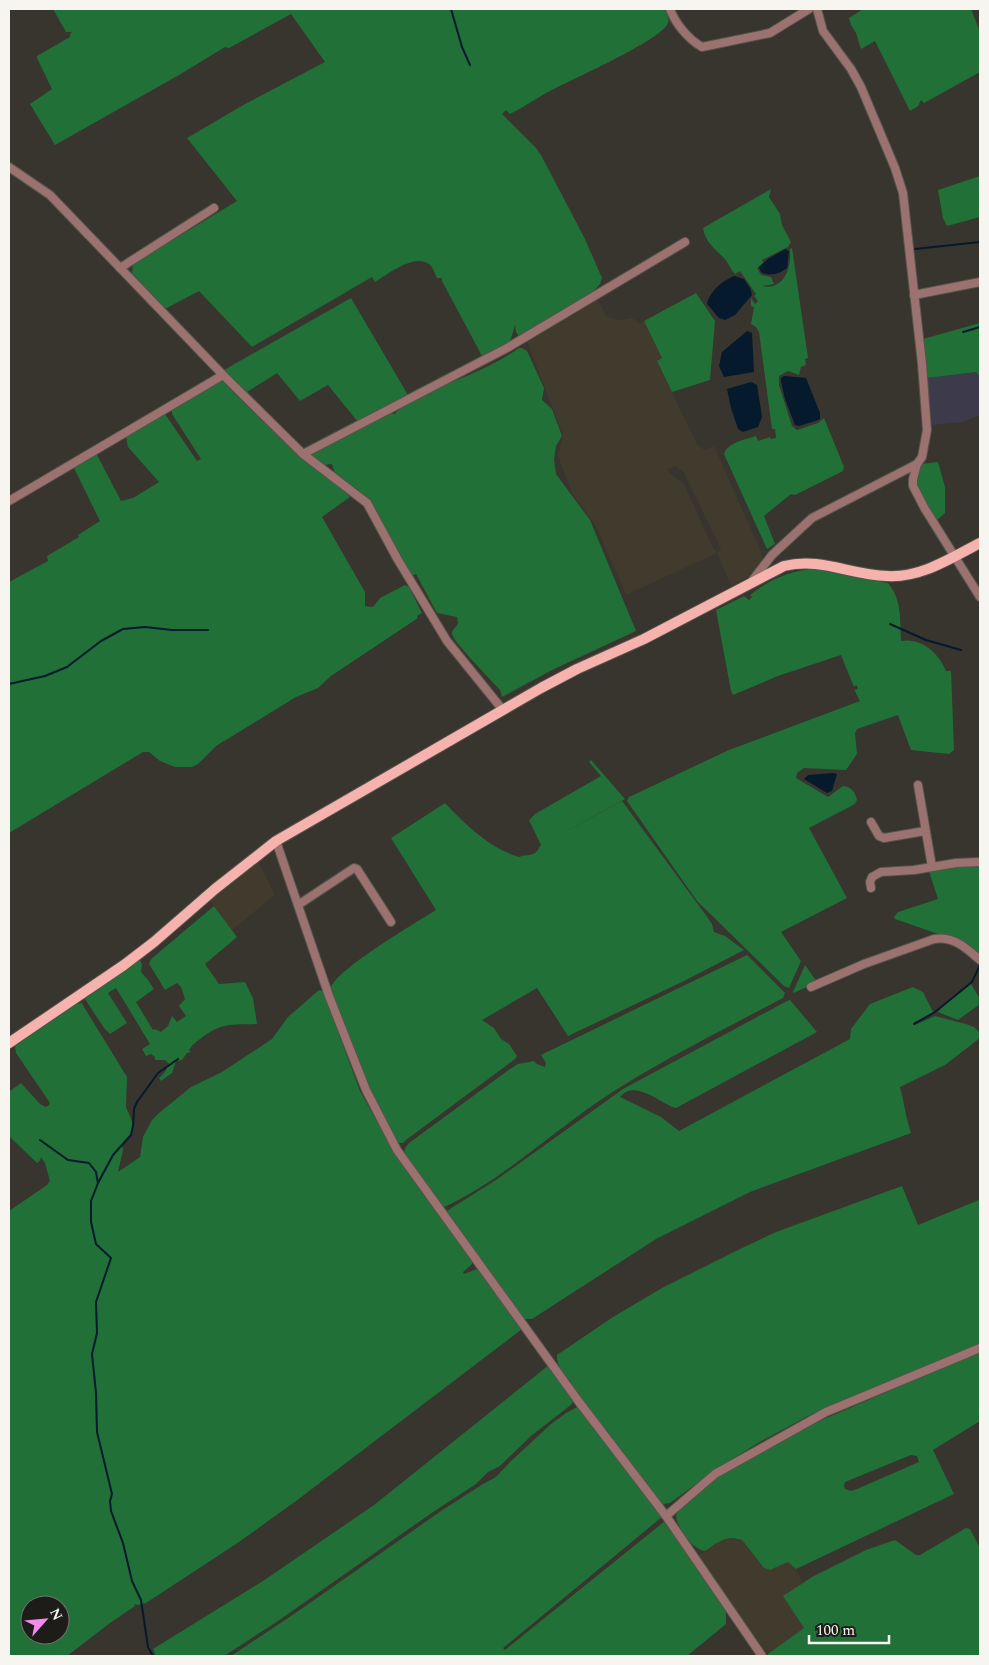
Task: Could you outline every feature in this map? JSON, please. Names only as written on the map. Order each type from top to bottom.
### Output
[{"type":"main road","points":[[9,1043],[130,960],[276,841],[502,709],[559,678],[688,617],[777,568],[795,563],[817,563],[876,576],[896,576],[925,570],[955,557],[980,543]]},
{"type":"street","points":[[670,9],[673,18],[702,47],[770,33],[809,9]]},
{"type":"street","points":[[817,9],[823,31],[851,69],[861,88],[898,176],[904,201],[927,430],[922,457],[917,464],[913,479],[916,492],[980,597]]},
{"type":"street","points":[[9,168],[50,195],[223,375],[303,454],[368,503],[398,560],[447,641],[502,709]]},
{"type":"street","points":[[120,268],[214,208]]},
{"type":"street","points":[[303,454],[507,348],[685,242]]},
{"type":"street","points":[[914,295],[980,282]]},
{"type":"street","points":[[9,501],[223,375]]},
{"type":"street","points":[[752,581],[772,555],[812,518],[917,464]]},
{"type":"street","points":[[918,785],[932,867]]},
{"type":"street","points":[[871,822],[878,836],[884,838],[925,831]]},
{"type":"street","points":[[276,841],[327,991],[366,1090],[397,1150],[579,1402],[666,1516],[762,1656]]},
{"type":"street","points":[[871,888],[872,876],[877,873],[956,863],[980,862]]},
{"type":"street","points":[[298,905],[354,868],[357,869],[391,922]]},
{"type":"street","points":[[811,987],[864,964],[934,939],[943,938],[957,942],[980,960]]},
{"type":"street","points":[[666,1516],[715,1474],[826,1412],[980,1348]]},
{"type":"shaded area","points":[[595,294],[606,316],[618,320],[632,318],[640,324],[644,321],[662,358],[657,362],[698,446],[705,450],[714,446],[763,556],[761,566],[754,574],[731,586],[717,553],[626,595],[596,526],[572,493],[558,456],[563,435],[525,336]],"holes":[[[675,466],[683,471],[721,549],[717,553],[684,484],[666,470]]]},
{"type":"shaded area","points":[[976,372],[980,377],[980,415],[963,422],[932,425],[927,378]]},
{"type":"shaded area","points":[[258,861],[275,895],[232,930],[210,900]]},
{"type":"shaded area","points":[[724,1538],[742,1540],[764,1568],[770,1570],[788,1562],[796,1569],[802,1583],[784,1596],[804,1628],[768,1654],[735,1612],[698,1556]]},
{"type":"green space","points":[[53,9],[665,9],[668,23],[651,39],[635,48],[548,92],[510,114],[506,110],[502,114],[541,155],[585,239],[602,278],[600,284],[592,293],[521,336],[516,332],[515,325],[510,342],[484,357],[442,278],[437,278],[430,265],[423,261],[416,261],[401,266],[375,282],[372,277],[252,347],[199,291],[165,309],[132,273],[133,264],[237,201],[187,138],[245,104],[325,62],[291,14],[229,48],[225,47],[55,145],[30,104],[52,89],[37,56],[70,37],[72,32],[66,32]]},
{"type":"green space","points":[[863,9],[971,9],[980,32],[980,72],[924,103],[921,100],[918,106],[910,111],[875,41],[861,49],[849,18]]},
{"type":"green space","points":[[980,176],[980,217],[947,226],[943,218],[938,190]]},
{"type":"green space","points":[[771,189],[769,197],[780,214],[782,225],[791,242],[788,247],[762,260],[763,263],[757,268],[761,275],[771,277],[774,284],[762,286],[770,287],[776,285],[788,270],[790,249],[792,248],[808,358],[805,359],[806,365],[801,367],[799,375],[788,371],[779,376],[779,385],[792,426],[797,430],[818,423],[824,418],[844,467],[843,471],[795,495],[791,494],[764,516],[775,544],[767,549],[724,454],[729,447],[742,440],[756,436],[758,441],[770,437],[771,439],[776,438],[775,429],[772,429],[759,332],[751,324],[754,307],[751,306],[751,298],[755,304],[758,301],[754,296],[756,294],[740,271],[735,274],[708,241],[703,228]]},
{"type":"green space","points":[[696,293],[715,321],[710,380],[672,392],[657,361],[662,358],[644,321]]},
{"type":"green space","points":[[351,298],[407,396],[358,422],[328,385],[300,401],[277,373],[247,392],[224,370]]},
{"type":"green space","points":[[980,323],[980,377],[976,372],[927,378],[923,339]]},
{"type":"green space","points":[[519,348],[527,351],[544,388],[542,400],[552,409],[562,436],[556,446],[554,459],[556,474],[590,520],[636,631],[552,670],[502,697],[500,690],[453,637],[452,632],[458,623],[457,617],[437,613],[416,574],[411,576],[357,491],[359,489],[335,473],[332,464],[323,465],[313,456],[313,453],[389,413],[395,414],[421,395],[487,367]]},
{"type":"green space","points":[[221,380],[296,453],[332,479],[350,497],[322,517],[365,592],[365,606],[374,606],[380,598],[405,585],[409,587],[422,613],[417,616],[418,618],[331,676],[318,688],[296,697],[216,746],[198,764],[192,767],[175,767],[160,761],[149,752],[143,752],[9,833],[9,582],[48,561],[47,556],[79,537],[78,535],[100,521],[73,466],[96,453],[121,501],[133,498],[159,482],[128,447],[126,437],[145,423],[165,414],[197,461],[201,459],[172,414],[172,410]]},
{"type":"green space","points":[[938,462],[945,487],[945,513],[936,521],[916,484],[918,471],[922,464]]},
{"type":"green space","points":[[817,569],[888,583],[898,603],[901,641],[915,641],[922,644],[939,658],[946,671],[951,671],[954,750],[949,754],[911,750],[898,715],[857,729],[855,733],[857,754],[846,770],[804,768],[797,773],[796,778],[828,797],[843,786],[852,790],[857,800],[855,804],[809,828],[847,898],[781,932],[801,961],[789,988],[784,986],[697,901],[627,801],[629,797],[729,750],[860,701],[854,689],[858,688],[856,685],[854,687],[841,655],[778,676],[733,695],[731,691],[716,610],[744,596],[749,600],[752,597],[750,595],[758,589],[781,576],[798,571]]},
{"type":"green space","points":[[591,760],[625,799],[548,841],[622,801],[708,918],[714,932],[725,936],[744,950],[682,982],[568,1036],[537,988],[482,1020],[494,1028],[501,1039],[509,1044],[517,1056],[515,1059],[403,1143],[398,1143],[367,1086],[331,988],[346,970],[395,935],[436,910],[391,838],[445,803],[470,827],[498,848],[519,857],[533,854],[541,845],[529,820],[535,814],[601,776],[589,762]]},
{"type":"green space","points":[[956,865],[980,865],[980,956],[941,935],[895,919],[894,917],[898,912],[938,899],[929,871]]},
{"type":"green space","points":[[214,906],[237,937],[205,964],[219,984],[245,982],[253,998],[257,1024],[221,1027],[208,1034],[193,1045],[189,1050],[191,1052],[187,1053],[182,1060],[176,1061],[172,1073],[161,1081],[159,1078],[169,1064],[165,1060],[155,1060],[155,1057],[151,1054],[146,1056],[142,1049],[150,1044],[116,988],[108,993],[127,1023],[110,1034],[85,999],[139,959],[142,964],[141,972],[154,989],[136,1002],[153,1030],[161,1032],[168,1026],[172,1016],[177,1022],[186,1016],[179,1006],[185,999],[181,987],[177,983],[165,990],[149,964],[151,959]]},
{"type":"green space","points":[[747,955],[785,993],[783,998],[690,1047],[621,1087],[580,1114],[483,1186],[442,1208],[404,1154],[405,1148],[409,1143],[518,1064],[534,1061],[545,1067],[546,1063],[541,1055]]},
{"type":"green space","points":[[805,965],[817,982],[794,993],[793,992]]},
{"type":"green space","points":[[971,984],[980,999],[980,1004],[958,1020],[938,1012],[945,1003]]},
{"type":"green space","points":[[913,987],[923,992],[933,1012],[914,1022],[915,1025],[935,1016],[974,1027],[980,1033],[980,1038],[945,1065],[900,1087],[911,1133],[750,1192],[656,1239],[532,1319],[524,1319],[445,1212],[496,1180],[623,1089],[787,1001],[790,1000],[817,1032],[676,1108],[640,1091],[626,1092],[620,1097],[661,1117],[679,1131],[850,1039],[851,1029],[870,1004]]},
{"type":"green space","points":[[319,990],[323,991],[360,1091],[395,1154],[472,1261],[472,1264],[463,1272],[464,1274],[477,1269],[522,1329],[296,1501],[239,1542],[146,1603],[134,1604],[135,1606],[67,1656],[9,1656],[9,1211],[50,1181],[45,1163],[41,1157],[37,1163],[9,1136],[10,1091],[21,1083],[40,1104],[46,1107],[50,1103],[16,1053],[15,1046],[76,1004],[82,1003],[127,1077],[126,1107],[133,1124],[132,1132],[122,1144],[123,1150],[118,1172],[140,1157],[143,1137],[152,1120],[159,1113],[191,1087],[222,1072],[272,1039],[288,1017]]},
{"type":"green space","points":[[902,1186],[918,1225],[979,1200],[980,1344],[808,1416],[758,1443],[715,1470],[670,1503],[663,1504],[659,1502],[579,1396],[571,1381],[559,1366],[557,1355],[613,1317],[662,1288],[742,1248],[776,1232]]},
{"type":"green space","points":[[980,1352],[980,1421],[933,1450],[954,1494],[796,1569],[788,1562],[770,1570],[764,1568],[742,1540],[727,1539],[718,1542],[705,1551],[690,1542],[682,1532],[677,1520],[676,1515],[681,1508],[731,1467],[780,1440],[824,1419]],"holes":[[[911,1455],[917,1456],[919,1462],[857,1489],[851,1491],[845,1489],[845,1482]]]},
{"type":"green space","points":[[549,1365],[573,1400],[572,1404],[531,1436],[500,1466],[488,1472],[476,1484],[278,1621],[224,1656],[156,1656],[153,1649],[263,1581],[374,1505]]},
{"type":"green space","points":[[579,1406],[662,1517],[503,1648],[505,1650],[665,1521],[726,1608],[726,1624],[687,1656],[231,1656],[441,1511],[496,1477],[551,1424]]},
{"type":"green space","points":[[966,1528],[970,1529],[980,1548],[980,1656],[769,1656],[768,1654],[804,1628],[783,1596],[812,1577],[866,1550],[895,1540],[916,1555],[920,1555]]},
{"type":"water","points":[[785,249],[789,251],[787,268],[774,274],[761,272],[759,267]]},
{"type":"water","points":[[734,276],[744,279],[752,295],[735,315],[725,320],[719,318],[707,304],[710,295],[717,287]]},
{"type":"water","points":[[747,331],[752,333],[754,372],[724,377],[719,366],[722,352]]},
{"type":"water","points":[[784,376],[806,378],[820,413],[820,419],[799,426],[795,425],[785,399],[781,381],[781,378]]},
{"type":"water","points":[[751,382],[757,385],[762,417],[758,427],[743,432],[738,429],[727,389]]},
{"type":"water","points":[[837,774],[832,791],[827,793],[804,779],[808,775]]},
{"type":"waterway","points":[[451,9],[462,47],[470,65]]},
{"type":"waterway","points":[[915,249],[980,242]]},
{"type":"waterway","points":[[963,332],[980,327]]},
{"type":"waterway","points":[[890,624],[926,640],[961,650]]},
{"type":"waterway","points":[[9,684],[45,676],[67,667],[101,641],[123,629],[145,627],[172,630],[208,630]]},
{"type":"waterway","points":[[914,1024],[935,1012],[972,982],[980,965]]},
{"type":"waterway","points":[[153,1656],[148,1647],[141,1600],[132,1581],[123,1543],[111,1511],[110,1501],[112,1494],[97,1432],[92,1354],[97,1333],[96,1302],[111,1258],[96,1244],[91,1222],[91,1201],[113,1155],[131,1135],[134,1109],[137,1102],[158,1073],[178,1059]]},
{"type":"waterway","points":[[40,1140],[68,1160],[89,1163],[96,1172],[98,1183]]}]
